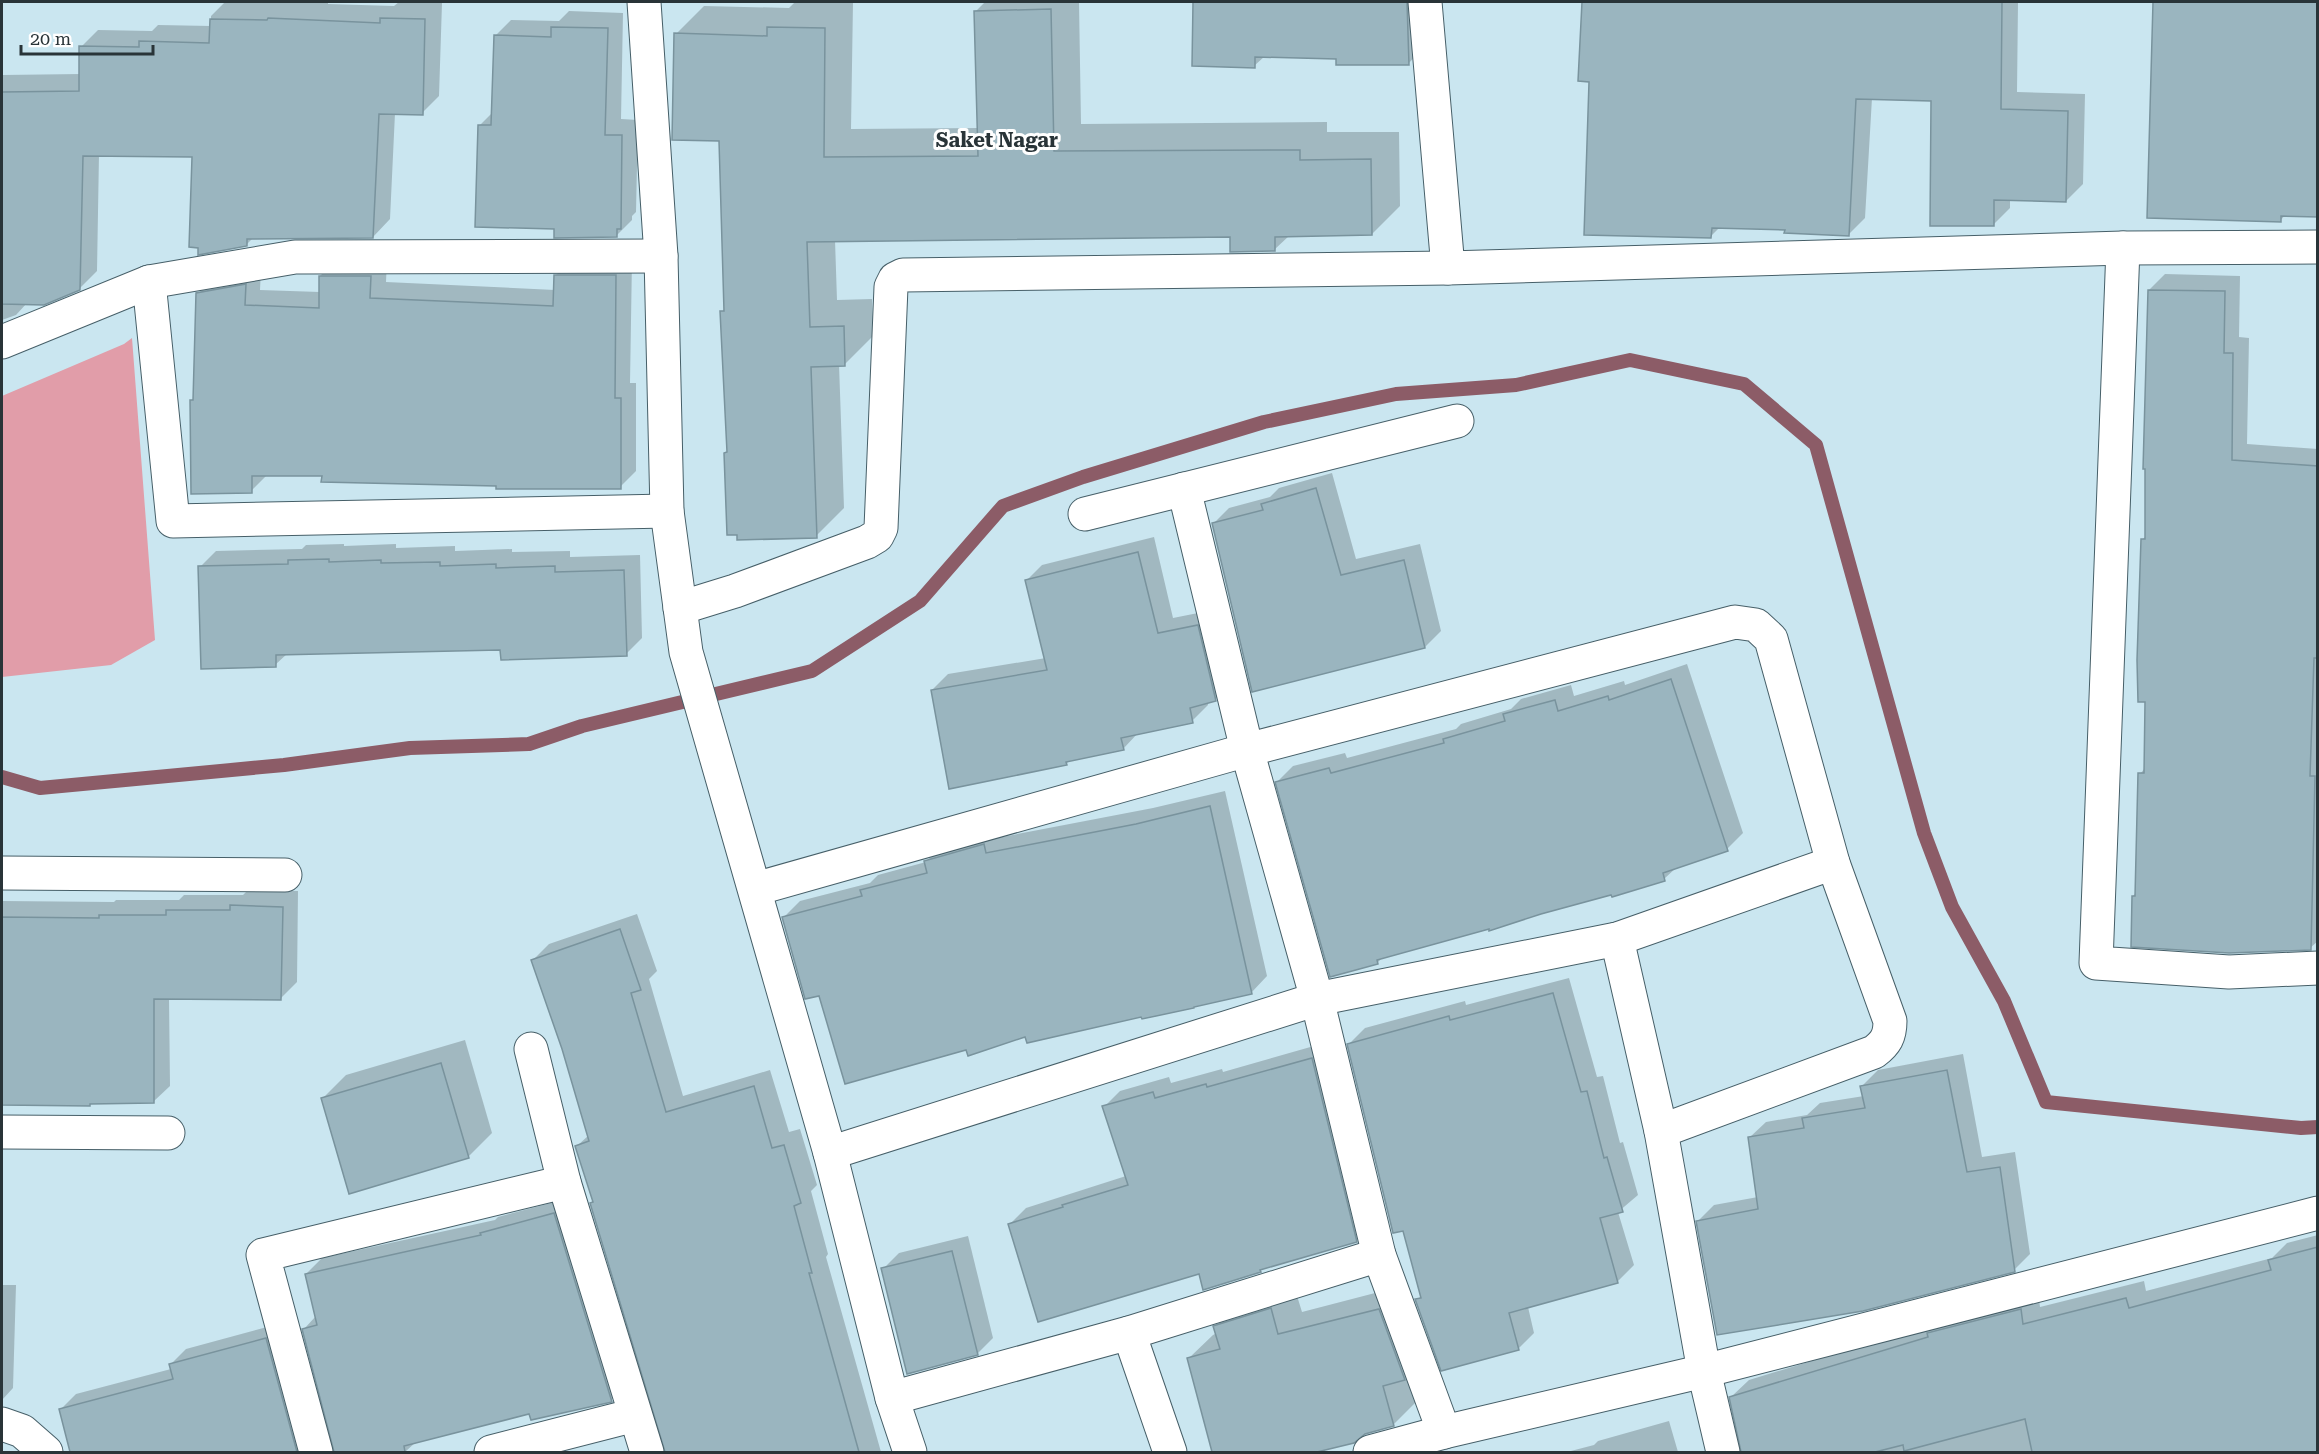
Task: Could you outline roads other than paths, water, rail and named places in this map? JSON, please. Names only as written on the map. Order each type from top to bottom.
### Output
[{"type":"street","points":[[644,2],[660,256],[667,512],[686,652],[830,1153],[892,1398],[910,1452]]},
{"type":"street","points":[[1425,2],[1448,268]]},
{"type":"street","points":[[680,608],[735,591],[867,542],[877,536],[881,528],[891,287],[895,279],[903,275],[1448,268],[2123,248],[2318,247]]},
{"type":"street","points":[[2123,248],[2096,963],[2229,972],[2318,969]]},
{"type":"street","points":[[2,342],[149,282],[295,257],[660,256]]},
{"type":"street","points":[[149,282],[173,521],[667,512]]},
{"type":"street","points":[[1085,514],[1457,421]]},
{"type":"street","points":[[1184,489],[1247,750],[1317,999],[1379,1255],[1444,1432]]},
{"type":"street","points":[[755,889],[1247,750],[1735,622],[1756,625],[1771,639],[1833,863],[1890,1021],[1890,1032],[1885,1044],[1874,1052],[1661,1131]]},
{"type":"street","points":[[830,1153],[1317,999],[1617,939],[1833,863]]},
{"type":"street","points":[[2,873],[285,875]]},
{"type":"street","points":[[1617,939],[1661,1131],[1704,1371],[1723,1452]]},
{"type":"street","points":[[531,1049],[564,1182],[647,1452]]},
{"type":"street","points":[[2,1132],[168,1133]]},
{"type":"street","points":[[316,1452],[263,1255],[564,1182]]},
{"type":"street","points":[[1370,1452],[1444,1432],[1704,1371],[2318,1213]]},
{"type":"street","points":[[892,1398],[1129,1333],[1379,1255]]},
{"type":"street","points":[[1129,1333],[1170,1452]]},
{"type":"street","points":[[491,1452],[635,1415]]},
{"type":"street","points":[[12,1427],[46,1452]]},
{"type":"waterway","points":[[2,777],[40,788],[284,765],[410,748],[529,744],[582,726],[812,671],[920,601],[1003,506],[1083,477],[1264,422],[1396,394],[1516,385],[1630,360],[1744,384],[1816,445],[1924,833],[1952,907],[2004,1001],[2046,1102],[2301,1128],[2318,1127]]},
{"type":"district","name":"Saket Nagar","points":[[997,140]]}]
